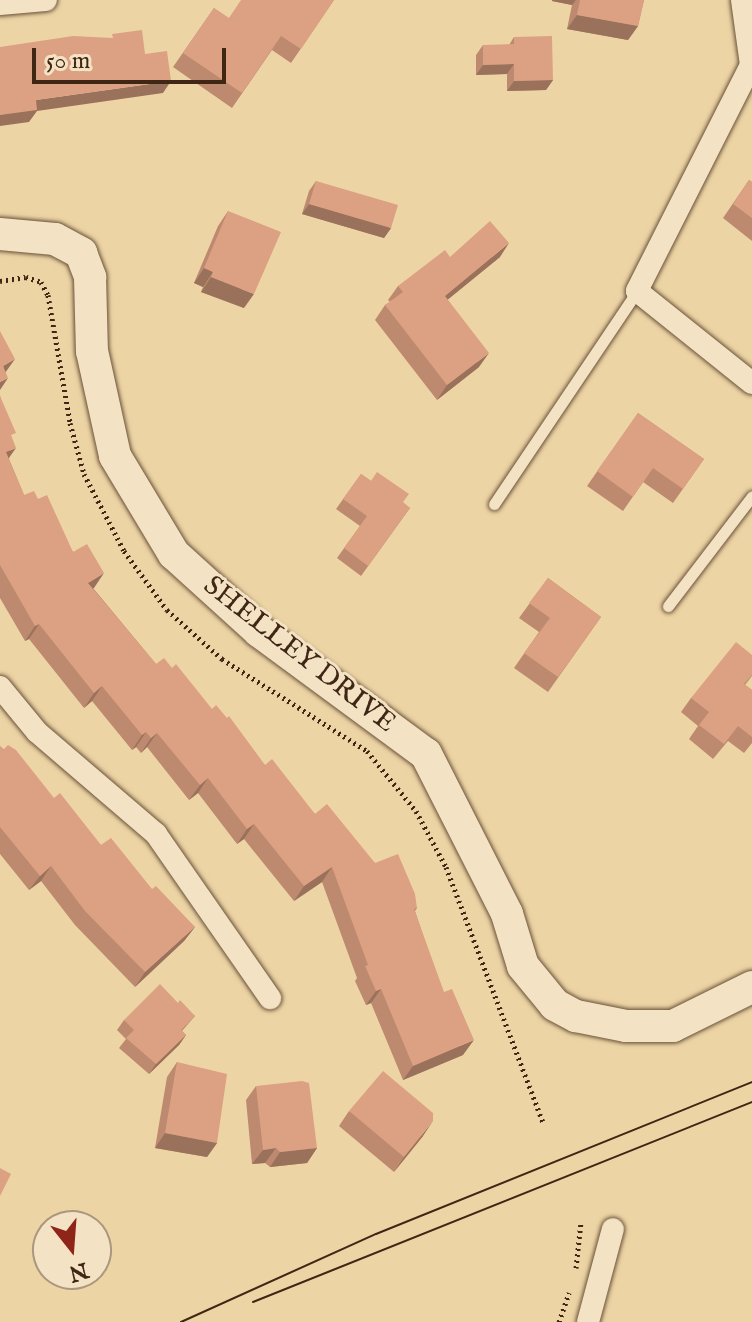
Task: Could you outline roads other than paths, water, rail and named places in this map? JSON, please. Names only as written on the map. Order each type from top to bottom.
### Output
[{"type":"street","points":[[0,4],[46,0]]},
{"type":"street","points":[[742,0],[751,65],[637,291],[752,383]]},
{"type":"street","name":"SHELLEY DRIVE","points":[[0,234],[55,239],[81,253],[90,277],[92,351],[115,456],[174,554],[259,631],[426,754],[507,914],[523,966],[555,1005],[576,1016],[626,1026],[673,1026],[752,987]]},
{"type":"street","points":[[0,687],[37,732],[156,834],[270,998]]},
{"type":"street","points":[[588,1322],[613,1229]]},
{"type":"lane","points":[[494,504],[637,291]]},
{"type":"lane","points":[[668,606],[752,496]]},
{"type":"tram line","points":[[181,1322],[376,1234],[752,1082]]},
{"type":"tram line","points":[[253,1302],[752,1102]]}]
